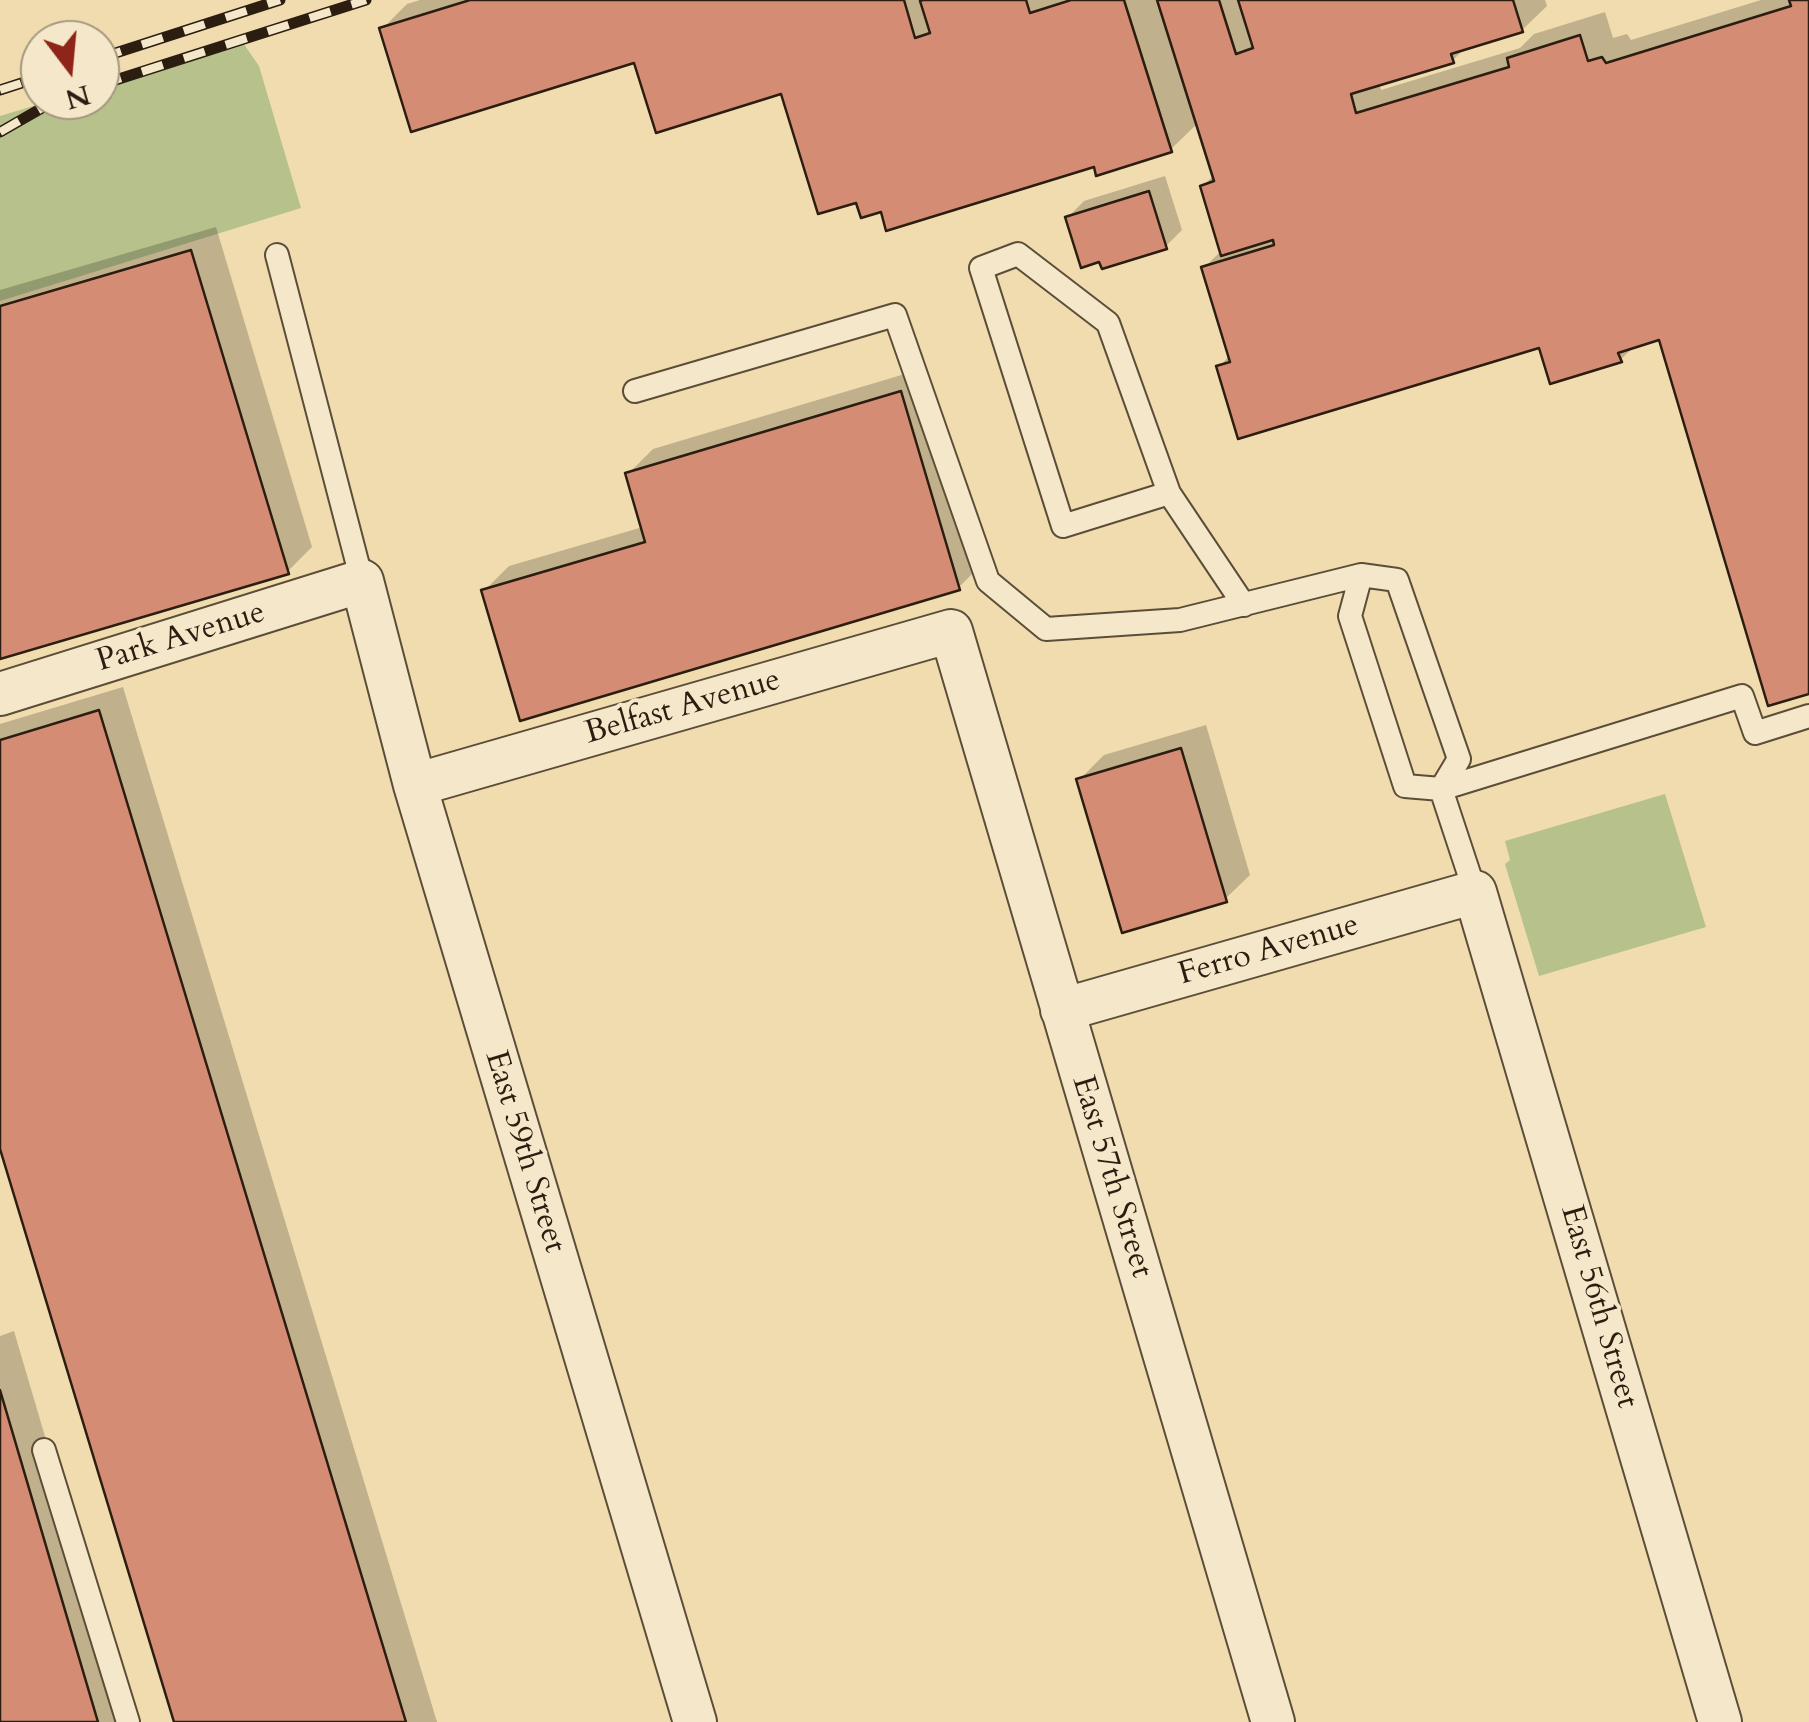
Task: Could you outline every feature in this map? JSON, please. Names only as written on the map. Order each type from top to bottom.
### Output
[{"type":"street","name":"Park Avenue","points":[[0,694],[362,580]]},
{"type":"street","name":"East 59th Street","points":[[362,580],[415,786],[695,1722]]},
{"type":"street","name":"Belfast Avenue","points":[[415,786],[951,631]]},
{"type":"street","name":"East 57th Street","points":[[951,631],[1273,1722]]},
{"type":"street","name":"Ferro Avenue","points":[[1062,1010],[1475,892]]},
{"type":"street","name":"East 56th Street","points":[[1475,892],[1720,1722]]},
{"type":"lane","points":[[1170,492],[1063,526],[981,268],[1018,254],[1108,323],[1170,492],[1244,604]]},
{"type":"lane","points":[[277,255],[362,580]]},
{"type":"lane","points":[[634,391],[895,315],[988,581],[1046,629],[1180,620],[1361,575],[1397,580],[1459,759],[1442,789],[1475,892]]},
{"type":"lane","points":[[1361,575],[1350,616],[1406,786],[1442,789],[1742,696],[1755,733],[1809,716]]},
{"type":"lane","points":[[44,1450],[128,1722]]},
{"type":"green space","points":[[241,40],[259,66],[301,208],[0,301],[0,116],[20,110],[20,120],[120,120],[120,79]]},
{"type":"green space","points":[[1665,794],[1706,927],[1539,976],[1505,864],[1510,860],[1505,841]]},
{"type":"building","points":[[470,0],[904,0],[915,38],[930,33],[920,1],[923,0],[1026,0],[1030,13],[1071,0],[1124,0],[1172,152],[1096,176],[1094,167],[886,231],[881,212],[861,218],[856,203],[818,214],[781,94],[656,133],[634,63],[411,132],[379,28]]},
{"type":"building","points":[[1157,0],[1219,0],[1236,54],[1253,48],[1238,0],[1513,0],[1523,32],[1451,54],[1454,63],[1351,94],[1356,113],[1509,67],[1507,58],[1580,35],[1588,61],[1602,57],[1606,63],[1791,6],[1789,0],[1809,0],[1809,694],[1768,706],[1659,340],[1618,353],[1622,362],[1550,384],[1539,348],[1238,439],[1216,366],[1230,362],[1201,267],[1274,245],[1273,240],[1221,256],[1200,186],[1214,181]]},
{"type":"building","points":[[1149,191],[1167,249],[1102,269],[1099,262],[1081,268],[1065,217]]},
{"type":"building","points":[[191,250],[289,574],[0,659],[0,306]]},
{"type":"building","points":[[901,391],[960,590],[520,721],[481,590],[645,542],[625,473]]},
{"type":"building","points":[[99,710],[406,1722],[174,1722],[0,1149],[0,740]]},
{"type":"building","points":[[1181,748],[1227,902],[1122,933],[1076,779]]},
{"type":"building","points":[[0,1390],[98,1722],[0,1722]]},
{"type":"railway","points":[[120,52],[280,0]]},
{"type":"railway","points":[[120,79],[366,0]]},
{"type":"railway","points":[[0,90],[20,84]]},
{"type":"railway","points":[[0,132],[21,120]]}]
